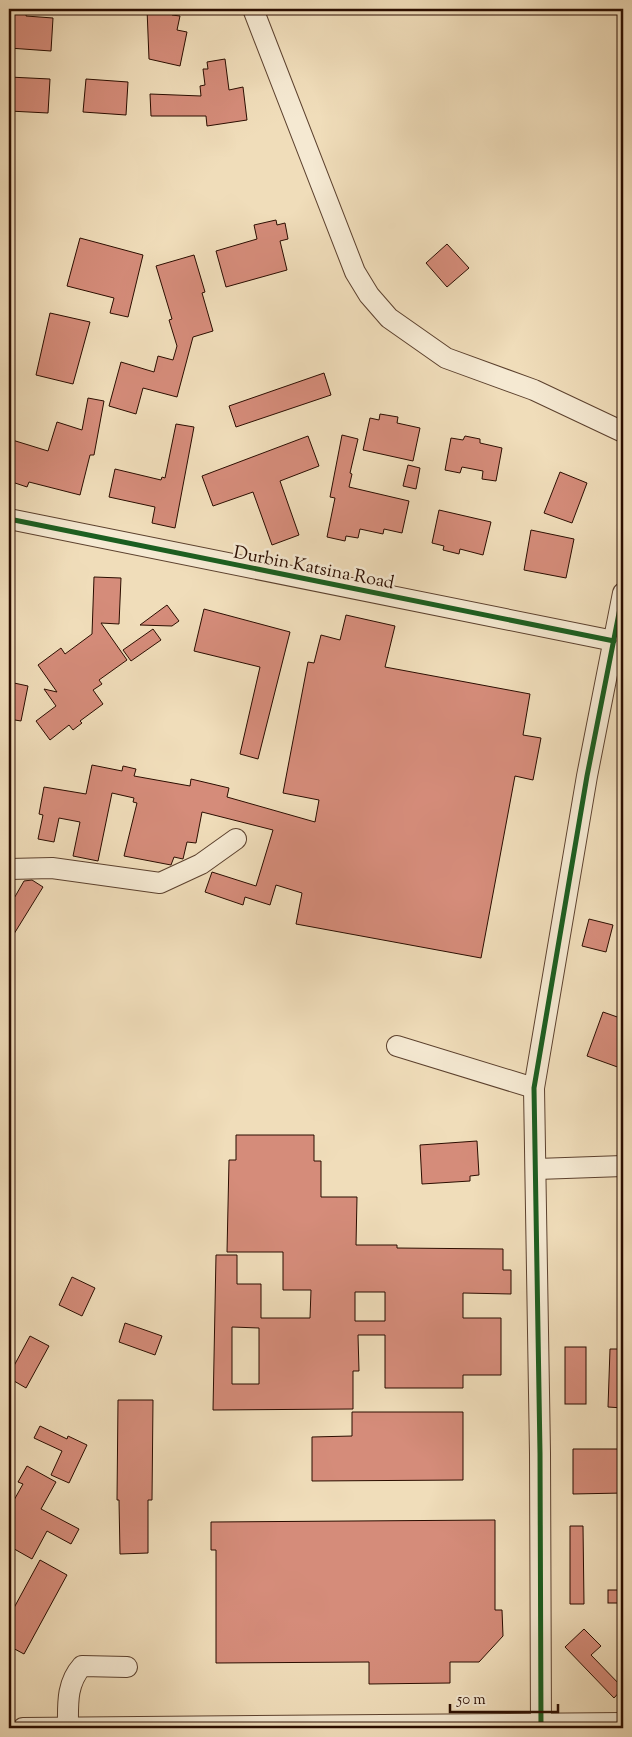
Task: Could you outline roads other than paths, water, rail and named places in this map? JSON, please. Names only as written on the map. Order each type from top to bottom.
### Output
[{"type":"street","points":[[253,9],[354,272],[369,295],[389,318],[446,358],[534,390],[623,432]]},
{"type":"street","name":"Durbin Katsina Road","points":[[9,519],[614,641]]},
{"type":"street","points":[[541,1726],[537,1168],[534,1088],[587,776],[623,593]]},
{"type":"street","points":[[9,869],[52,868],[160,883],[201,864],[236,839]]},
{"type":"street","points":[[397,1046],[534,1088]]},
{"type":"street","points":[[537,1168],[623,1166]]},
{"type":"street","points":[[68,1728],[70,1685],[75,1674],[82,1666],[127,1667]]},
{"type":"street","points":[[23,1728],[541,1726],[623,1723]]}]
